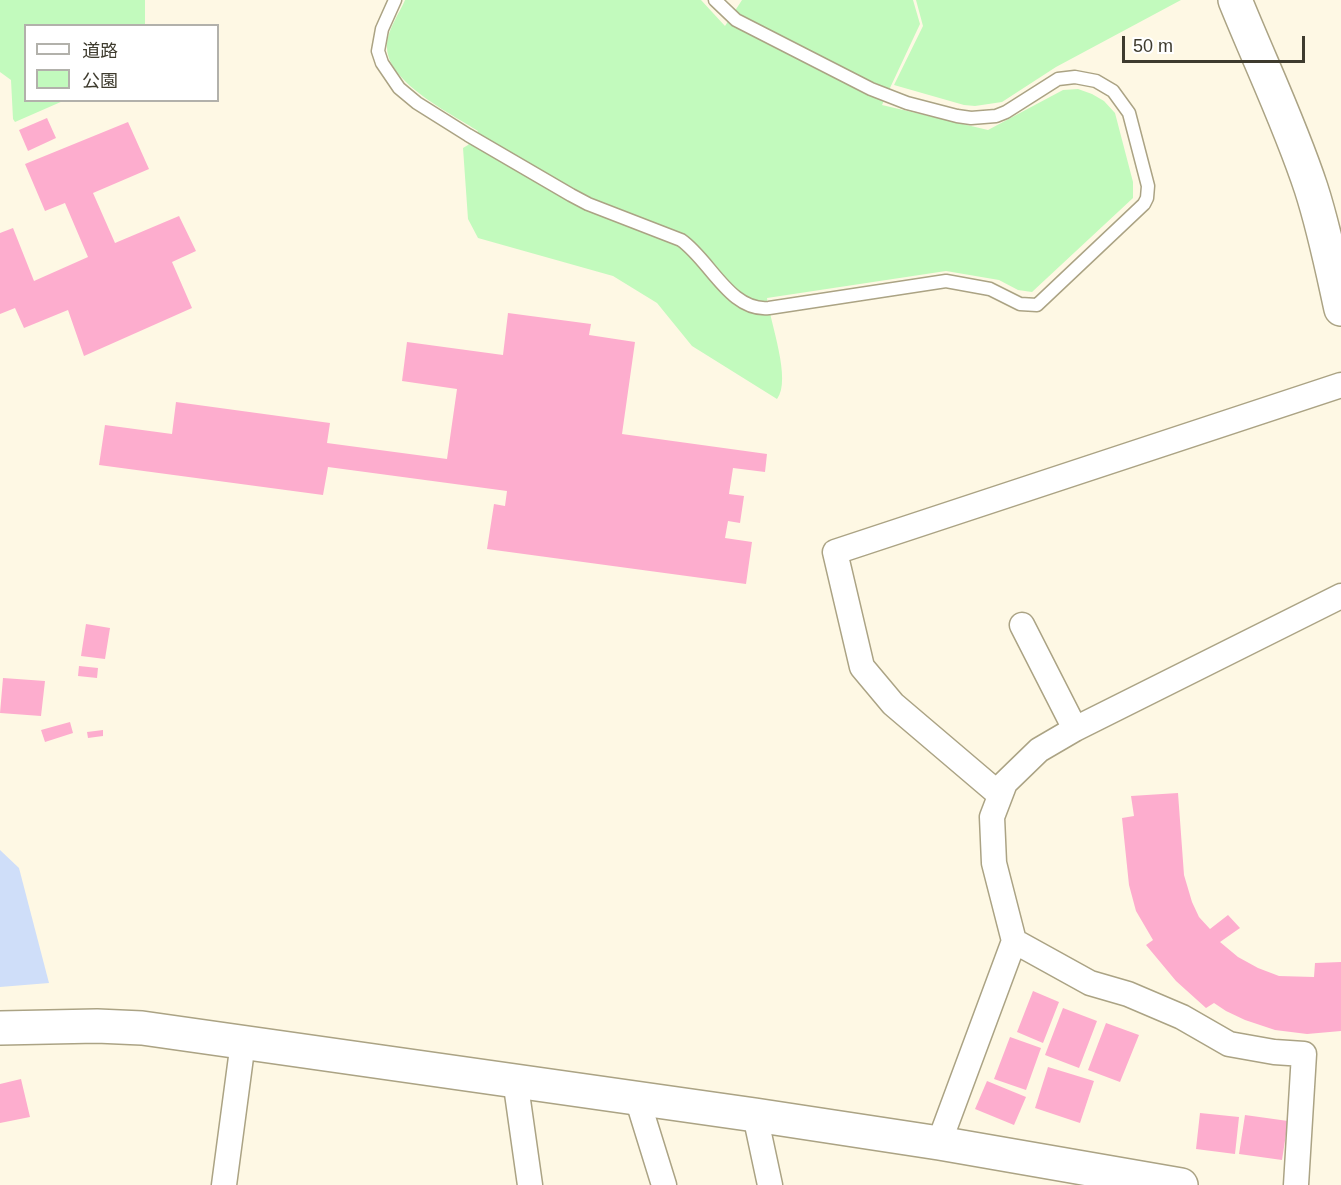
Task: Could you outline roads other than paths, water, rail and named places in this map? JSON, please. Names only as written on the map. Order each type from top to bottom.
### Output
[{"type":"street","points":[[1235,0],[1311,189],[1328,246],[1341,309]]},
{"type":"street","points":[[1000,795],[893,704],[862,667],[835,552],[1341,385]]},
{"type":"street","points":[[939,1143],[1014,941],[994,863],[992,817],[1005,783],[1039,750],[1075,729],[1341,596]]},
{"type":"street","points":[[1022,625],[1075,729]]},
{"type":"street","points":[[1014,941],[1090,984],[1128,994],[1182,1017],[1229,1044],[1274,1052],[1304,1054],[1296,1185]]},
{"type":"street","points":[[0,1028],[97,1026],[142,1028],[515,1079],[754,1115],[939,1143],[1107,1179],[1181,1185]]},
{"type":"street","points":[[224,1185],[243,1042]]},
{"type":"street","points":[[515,1079],[530,1185]]},
{"type":"street","points":[[637,1098],[664,1185]]},
{"type":"street","points":[[754,1115],[770,1185]]},
{"type":"lane","points":[[395,0],[382,29],[378,51],[387,73],[403,92],[468,135],[588,204],[681,240],[738,300],[755,308],[769,308],[946,281],[990,289],[1020,304],[1037,305],[1147,198],[1148,186],[1129,113],[1113,91],[1096,81],[1075,77],[1059,79],[996,116],[971,118],[957,116],[871,90],[736,20],[714,0]]},
{"type":"water","points":[[0,850],[19,868],[49,983],[0,987]]}]
